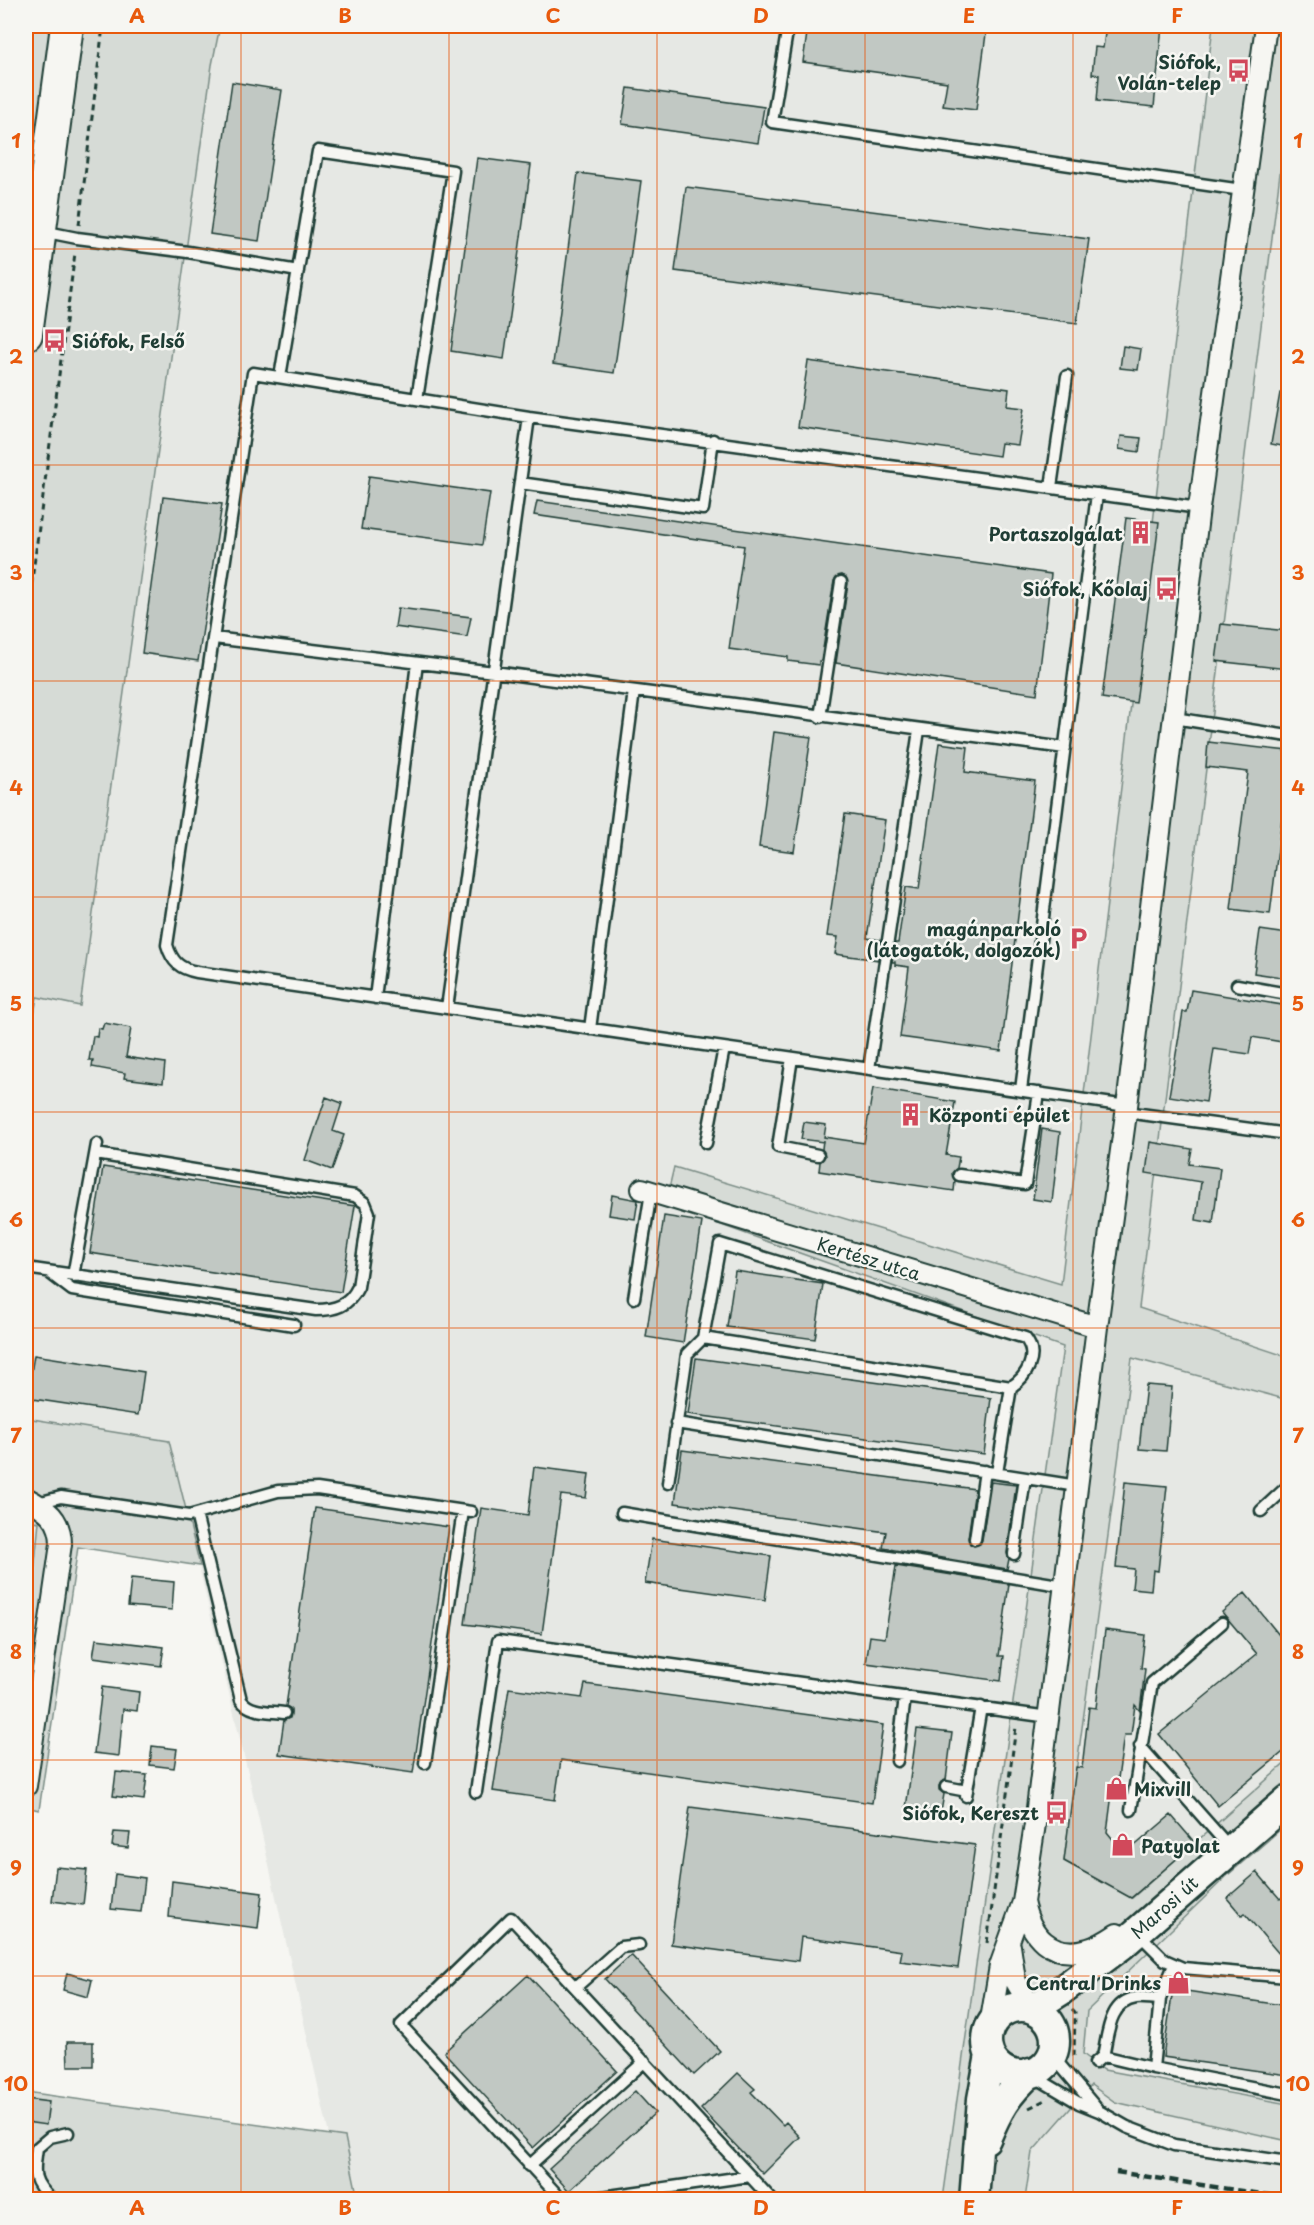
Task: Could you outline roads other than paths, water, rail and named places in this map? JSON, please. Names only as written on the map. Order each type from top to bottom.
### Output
[{"type":"main road","points":[[26,334],[32,229],[67,26]]},
{"type":"street","points":[[974,2199],[982,2099],[990,2055],[987,2036],[997,1981],[1023,1902],[1049,1718],[1097,1327],[1127,1109],[1199,508],[1266,26]]},
{"type":"street","name":"Kertész utca","points":[[646,1191],[1097,1327]]},
{"type":"street","points":[[26,1786],[61,1544],[61,1532],[57,1522],[31,1501]]},
{"type":"street","name":"Marosi út","points":[[1032,2009],[1059,1992],[1129,1938],[1288,1800]]},
{"type":"street","points":[[1023,1902],[1031,1927],[1043,1941],[1060,1950],[1072,1952],[1098,1946],[1170,1901]]},
{"type":"street","name":"Marosi út","points":[[1055,2045],[1070,2006],[1129,1938]]},
{"type":"street","points":[[1009,1943],[1015,1980],[1032,2009]]},
{"type":"street","points":[[979,2158],[1001,2104],[1030,2073],[1045,2065],[1055,2045],[1049,2022],[1042,2014],[1032,2009],[1021,2007],[1010,2009],[998,2016],[990,2026]]},
{"type":"street","points":[[990,2055],[995,2063],[1004,2070],[1016,2074],[1030,2073]]},
{"type":"lane","points":[[788,26],[772,122],[1242,190]]},
{"type":"lane","points":[[280,377],[318,151],[453,171],[417,399]]},
{"type":"lane","points":[[32,229],[77,238],[188,252],[298,271]]},
{"type":"lane","points":[[1199,508],[713,440],[529,417],[253,373],[168,945],[170,956],[184,969],[190,971],[1021,1090],[1288,1134]]},
{"type":"lane","points":[[1051,487],[1067,376]]},
{"type":"lane","points":[[447,1008],[529,417]]},
{"type":"lane","points":[[520,483],[703,508],[713,440]]},
{"type":"lane","points":[[1021,1090],[1097,494]]},
{"type":"lane","points":[[820,717],[841,582]]},
{"type":"lane","points":[[213,638],[494,672],[1065,748]]},
{"type":"lane","points":[[375,998],[417,663]]},
{"type":"lane","points":[[590,1029],[634,691]]},
{"type":"lane","points":[[1174,718],[1288,736]]},
{"type":"lane","points":[[869,1069],[920,730]]},
{"type":"lane","points":[[1236,985],[1288,994]]},
{"type":"lane","points":[[706,1143],[724,1048]]},
{"type":"lane","points":[[792,1058],[778,1147],[818,1155]]},
{"type":"lane","points":[[959,1175],[1025,1184],[1039,1093]]},
{"type":"lane","points":[[26,1268],[73,1276],[316,1310],[337,1308],[354,1295],[358,1287],[369,1213],[365,1203],[355,1196],[96,1149],[73,1276]]},
{"type":"lane","points":[[634,1298],[646,1191]]},
{"type":"lane","points":[[668,1483],[687,1354],[702,1338],[720,1244],[1025,1338],[1032,1350],[1032,1360],[1021,1380],[1011,1388],[997,1473]]},
{"type":"lane","points":[[48,1272],[72,1290],[294,1325]]},
{"type":"lane","points":[[702,1338],[1011,1388]]},
{"type":"lane","points":[[676,1423],[1077,1486]]},
{"type":"lane","points":[[975,1539],[985,1471]]},
{"type":"lane","points":[[1014,1554],[1025,1478]]},
{"type":"lane","points":[[1262,1511],[1288,1486]]},
{"type":"lane","points":[[31,1501],[61,1497],[189,1516],[278,1491],[317,1489],[467,1512],[425,1763]]},
{"type":"lane","points":[[196,1514],[241,1700],[253,1709],[284,1713]]},
{"type":"lane","points":[[622,1514],[1065,1586]]},
{"type":"lane","points":[[1131,1810],[1152,1683],[1222,1623]]},
{"type":"lane","points":[[476,1792],[498,1641],[1049,1718]]},
{"type":"lane","points":[[897,1761],[905,1697]]},
{"type":"lane","points":[[946,1787],[966,1794],[981,1707]]},
{"type":"lane","points":[[1140,1746],[1231,1849]]},
{"type":"lane","points":[[562,2199],[400,2025],[511,1918],[772,2199]]},
{"type":"lane","points":[[1129,1938],[1183,1968],[1288,1977]]},
{"type":"lane","points":[[576,1987],[621,1947],[639,1945]]},
{"type":"lane","points":[[1153,2068],[1160,1999],[1174,1965]]},
{"type":"lane","points":[[1160,1999],[1136,1998],[1126,2001],[1117,2009],[1112,2016],[1099,2060],[1288,2094]]},
{"type":"lane","points":[[1055,2045],[1060,2065],[1099,2111]]},
{"type":"lane","points":[[530,2166],[645,2061]]},
{"type":"lane","points":[[1030,2073],[1079,2103],[1127,2127],[1174,2145],[1288,2162]]},
{"type":"lane","points":[[52,2199],[35,2181],[37,2148],[42,2141],[50,2137],[68,2133]]},
{"type":"lane","points":[[581,2199],[750,2175]]},
{"type":"railway","points":[[1116,2172],[1288,2198]]},
{"type":"place","name":"Siófok, Volán-telep","points":[[1239,71]]},
{"type":"place","name":"Siófok, Felső","points":[[54,340]]},
{"type":"place","name":"Portaszolgálat","points":[[1141,533]]},
{"type":"place","name":"Siófok, Kőolaj","points":[[1166,588]]},
{"type":"place","name":"magánparkoló (látogatók, dolgozók)","points":[[1079,938]]},
{"type":"place","name":"Központi épület","points":[[911,1114]]},
{"type":"place","name":"Mixvill","points":[[1116,1788]]},
{"type":"place","name":"Siófok, Kereszt","points":[[1057,1812]]},
{"type":"place","name":"Patyolat","points":[[1123,1845]]},
{"type":"place","name":"Central Drinks","points":[[1179,1982]]}]
